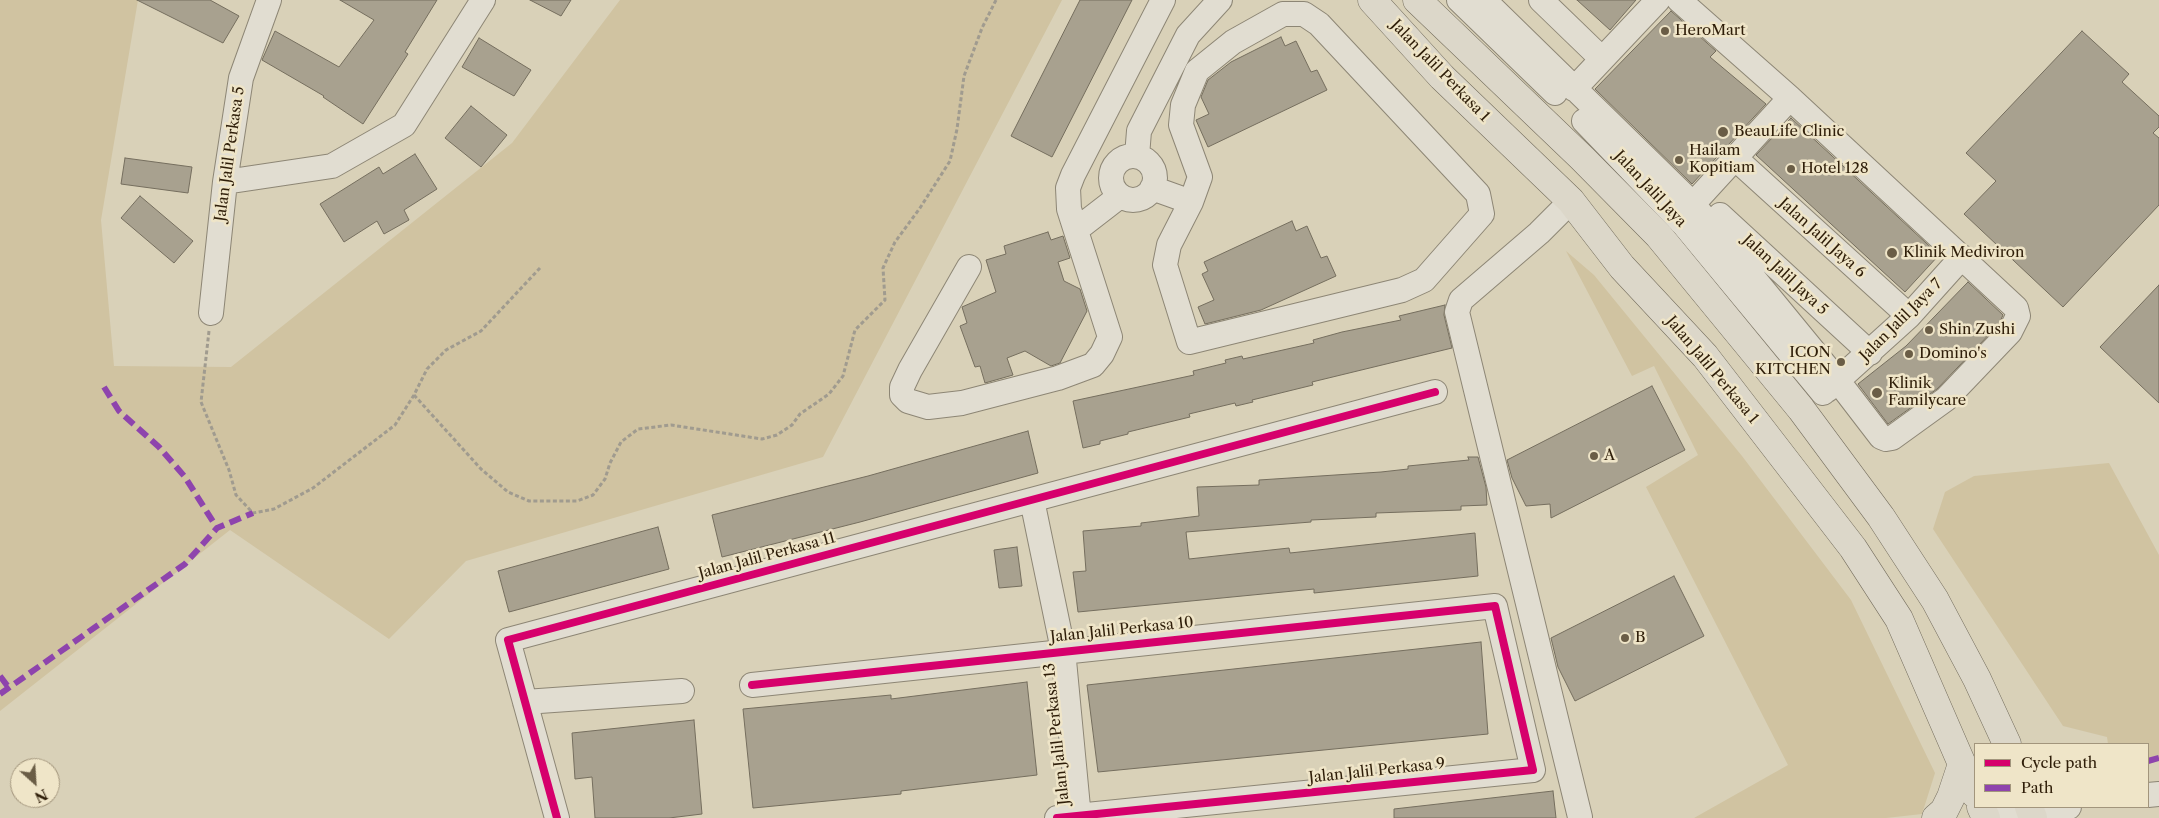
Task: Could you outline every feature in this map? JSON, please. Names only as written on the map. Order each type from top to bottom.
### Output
[{"type":"main road","name":"Jalan Jalil Perkasa 1","points":[[1372,0],[1442,77],[1571,201],[1622,266],[1705,356],[1853,548],[1899,619],[1974,792]]},
{"type":"main road","points":[[1417,0],[1582,158],[1660,236],[1801,409],[1881,517],[1935,600],[1977,679],[2007,743]]},
{"type":"main road","points":[[1622,266],[1611,239],[1612,221],[1624,218],[1660,236]]},
{"type":"main road","points":[[1936,818],[1944,811],[1951,797],[1962,764]]},
{"type":"street","name":"Jalan Jalil Perkasa 5","points":[[211,313],[225,182],[241,78],[269,0]]},
{"type":"street","points":[[225,182],[332,166],[404,126],[483,0]]},
{"type":"street","points":[[970,267],[902,387],[902,395],[908,402],[928,406],[962,403],[1058,378],[1093,365],[1102,354],[1110,337],[1069,209],[1068,188],[1073,174],[1162,0]]},
{"type":"street","points":[[1137,156],[1139,131],[1188,35],[1220,0]]},
{"type":"street","name":"Jalan Jalil Jaya","points":[[1459,0],[1606,143],[1685,226],[1831,387]]},
{"type":"street","points":[[1484,0],[1574,89],[1697,200],[1831,387],[1881,437],[1886,439],[1892,438],[1946,399],[2010,332],[2018,316],[2016,308],[1790,98],[1679,0]]},
{"type":"street","points":[[1541,0],[1602,59]]},
{"type":"street","points":[[1574,89],[1658,0]]},
{"type":"street","points":[[1283,14],[1304,14],[1319,24],[1478,194],[1482,214],[1424,280],[1402,290],[1189,342],[1166,265],[1169,245],[1191,202],[1200,177],[1181,125],[1183,105],[1197,71],[1232,42],[1283,14]]},
{"type":"street","points":[[1697,200],[1736,160],[1790,98]]},
{"type":"street","points":[[1076,230],[1115,186],[1116,163],[1129,156],[1137,156],[1143,158],[1153,168],[1154,182],[1152,188],[1141,198],[1126,199],[1115,186]]},
{"type":"street","name":"Jalan Jalil Jaya 6","points":[[1736,160],[1909,316]]},
{"type":"street","points":[[1068,188],[1115,186]]},
{"type":"street","points":[[1152,188],[1191,202]]},
{"type":"street","name":"Jalan Jalil Jaya 5","points":[[1697,200],[1870,353]]},
{"type":"street","points":[[1571,201],[1532,239],[1461,300],[1457,312],[1580,817]]},
{"type":"street","name":"Jalan Jalil Jaya 7","points":[[1801,409],[1831,387],[1870,353],[1909,316],[1962,257]]},
{"type":"street","name":"Jalan Jalil Perkasa 11","points":[[525,702],[508,640],[1435,392]]},
{"type":"street","name":"Jalan Jalil Perkasa 13","points":[[1032,500],[1063,650],[1072,817]]},
{"type":"street","name":"Jalan Jalil Perkasa 10","points":[[752,685],[1063,650],[1495,606]]},
{"type":"street","name":"Jalan Jalil Perkasa 9","points":[[1072,817],[1533,770],[1495,606]]},
{"type":"street","points":[[557,818],[525,702],[682,691]]},
{"type":"street","points":[[1996,818],[2063,808]]},
{"type":"path","points":[[414,395],[481,469],[508,492],[529,501],[577,501],[593,495],[605,479],[610,463],[621,442],[638,429],[671,424],[762,439],[777,435],[792,425],[800,414],[829,394],[843,376],[854,330],[885,300],[883,268],[895,242],[950,162],[958,129],[964,76],[982,28],[996,0]]},
{"type":"path","points":[[211,313],[201,402],[229,470],[236,495],[253,513],[274,509],[313,488],[394,425],[414,395],[426,369],[446,350],[481,331],[540,268]]},
{"type":"shaded area","points":[[0,0],[138,0],[101,220],[114,366],[231,367],[512,143],[620,0],[1062,0],[823,457],[466,561],[389,639],[230,530],[0,711]]},
{"type":"shaded area","points":[[1566,251],[1594,275],[1742,456],[1851,600],[1935,773],[1922,814],[1886,818],[1694,818],[1788,765],[1646,487],[1698,455],[1654,366],[1632,376]]},
{"type":"shaded area","points":[[2109,463],[2159,555],[2159,761],[2149,764],[2149,743],[2108,743],[2107,737],[2063,726],[1933,529],[1945,492],[1974,476]]},
{"type":"building","points":[[137,0],[210,0],[239,16],[223,43]]},
{"type":"building","points":[[340,0],[437,0],[405,52],[408,54],[363,124],[324,96],[262,60],[275,31],[339,67],[374,20]]},
{"type":"building","points":[[530,0],[571,0],[561,16]]},
{"type":"building","points":[[1080,0],[1132,0],[1052,157],[1011,136]]},
{"type":"building","points":[[1577,0],[1636,0],[1610,30]]},
{"type":"building","points":[[1671,11],[1716,51],[1710,57],[1766,104],[1692,184],[1595,89]]},
{"type":"building","points":[[2082,31],[2129,74],[2122,82],[2159,116],[2159,127],[2153,133],[2159,138],[2159,205],[2063,307],[1964,214],[1996,181],[1966,153]]},
{"type":"building","points":[[1281,37],[1285,46],[1296,41],[1311,72],[1317,70],[1327,90],[1208,147],[1196,120],[1209,114],[1201,97],[1208,80],[1231,62]]},
{"type":"building","points":[[479,38],[531,70],[514,96],[462,67]]},
{"type":"building","points":[[471,106],[507,135],[481,167],[445,138]]},
{"type":"building","points":[[1791,118],[1939,255],[1905,292],[1756,155]]},
{"type":"building","points":[[415,154],[437,189],[404,210],[409,220],[384,234],[377,221],[344,242],[320,204],[379,167],[383,174]]},
{"type":"building","points":[[125,158],[192,167],[188,193],[121,184]]},
{"type":"building","points":[[140,196],[193,241],[174,263],[121,218]]},
{"type":"building","points":[[1292,221],[1296,231],[1307,226],[1321,258],[1327,256],[1336,276],[1261,310],[1205,324],[1198,307],[1214,300],[1202,274],[1208,271],[1204,262]]},
{"type":"building","points":[[1048,232],[1051,240],[1063,236],[1070,258],[1058,262],[1064,281],[1080,289],[1087,311],[1060,363],[1051,366],[1025,351],[1007,358],[1013,375],[985,383],[980,366],[975,367],[960,326],[967,323],[962,307],[996,292],[986,260],[1006,254],[1004,246]]},
{"type":"building","points":[[1968,282],[2003,315],[1999,324],[1937,389],[1888,424],[1858,384],[1906,346]]},
{"type":"building","points":[[2159,285],[2159,403],[2100,347]]},
{"type":"building","points":[[1445,305],[1444,315],[1452,348],[1312,382],[1313,385],[1252,400],[1253,402],[1236,406],[1235,403],[1189,414],[1190,417],[1128,432],[1128,434],[1100,441],[1100,444],[1083,448],[1073,401],[1194,375],[1193,371],[1226,363],[1225,360],[1242,356],[1243,359],[1314,343],[1313,340],[1401,320],[1399,316]]},
{"type":"building","name":"A","points":[[1652,386],[1685,450],[1551,518],[1550,504],[1526,506],[1512,478],[1507,460]]},
{"type":"building","points":[[1028,431],[1038,473],[860,522],[722,557],[712,515],[868,476]]},
{"type":"building","points":[[1468,457],[1478,457],[1486,487],[1487,505],[1461,506],[1461,510],[1376,513],[1376,517],[1311,520],[1311,522],[1186,532],[1189,559],[1289,548],[1290,553],[1475,533],[1478,576],[1314,593],[1314,589],[1078,612],[1073,572],[1086,571],[1083,531],[1141,526],[1141,523],[1199,516],[1197,487],[1259,485],[1259,480],[1381,472],[1408,469],[1408,466],[1469,460]]},
{"type":"building","points":[[658,527],[669,569],[509,612],[498,571]]},
{"type":"building","points":[[1017,547],[1022,586],[999,588],[994,550]]},
{"type":"building","name":"B","points":[[1674,576],[1704,636],[1575,701],[1558,667],[1551,638]]},
{"type":"building","points":[[1481,642],[1488,734],[1098,772],[1087,685]]},
{"type":"building","points":[[1027,682],[1037,775],[901,791],[901,794],[753,808],[743,709],[891,695],[891,699]]},
{"type":"building","points":[[694,720],[702,814],[669,818],[595,818],[592,777],[575,779],[572,733]]},
{"type":"building","points":[[1553,791],[1556,818],[1394,818],[1394,809]]},
{"type":"marked path","points":[[104,387],[119,411],[159,447],[185,477],[217,528]]},
{"type":"marked path","points":[[0,694],[185,564],[217,528],[253,513]]},
{"type":"marked path","points":[[0,676],[9,688]]},
{"type":"marked path","points":[[2149,761],[2159,758]]},
{"type":"cycle path","points":[[557,818],[508,640],[1435,392]]},
{"type":"cycle path","points":[[752,685],[1495,606],[1533,770],[1057,818]]},
{"type":"place","name":"HeroMart","points":[[1665,31]]},
{"type":"place","name":"BeauLife Clinic","points":[[1723,132]]},
{"type":"place","name":"Hailam Kopitiam","points":[[1679,160]]},
{"type":"place","name":"Hotel 128","points":[[1791,169]]},
{"type":"place","name":"Klinik Mediviron","points":[[1892,253]]},
{"type":"place","name":"Shin Zushi","points":[[1929,330]]},
{"type":"place","name":"Domino's","points":[[1909,354]]},
{"type":"place","name":"ICON KITCHEN","points":[[1841,362]]},
{"type":"place","name":"Klinik Familycare","points":[[1877,393]]},
{"type":"place","name":"A","points":[[1594,456]]},
{"type":"place","name":"B","points":[[1625,638]]}]
